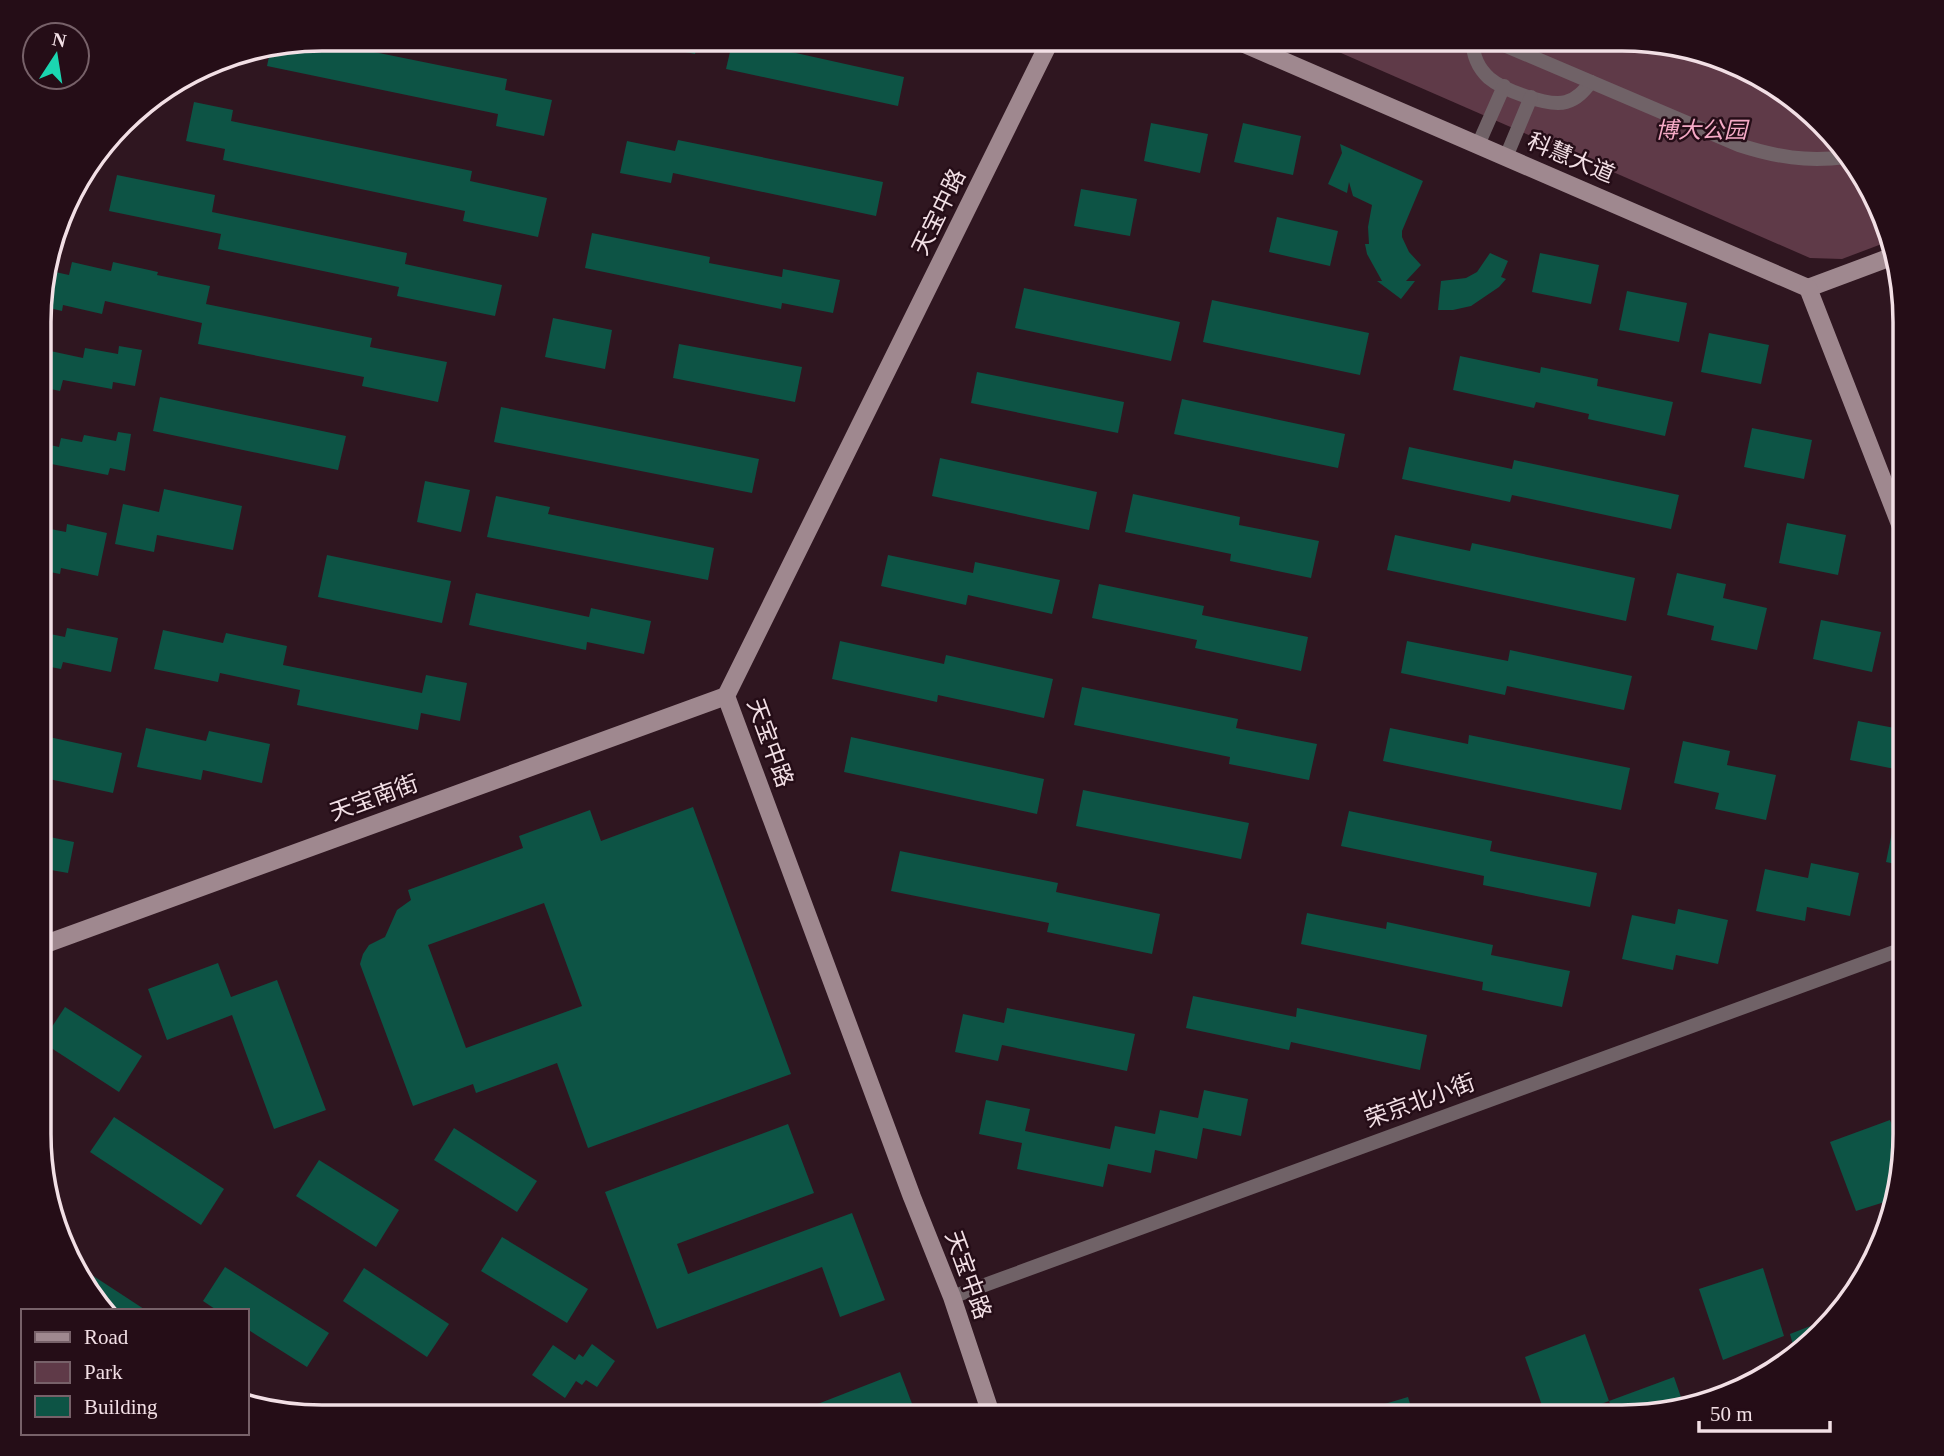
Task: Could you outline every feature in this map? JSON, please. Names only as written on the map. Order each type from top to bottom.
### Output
[{"type":"street","name":"天宝中路","points":[[988,1405],[952,1297],[904,1176],[726,696],[1046,51]]},
{"type":"street","name":"科慧大道","points":[[1261,51],[1808,288]]},
{"type":"street","points":[[1474,51],[1481,69],[1489,78],[1542,102],[1566,102],[1577,96],[1591,82]]},
{"type":"street","points":[[1518,51],[1759,152],[1815,160],[1838,158]]},
{"type":"street","points":[[1478,145],[1504,86]]},
{"type":"street","points":[[1506,157],[1531,97]]},
{"type":"street","points":[[1886,259],[1808,288],[1893,506]]},
{"type":"street","name":"天宝南街","points":[[51,942],[726,696]]},
{"type":"street","name":"荣京北小街","points":[[952,1297],[1893,952]]},
{"type":"green space","name":"博大公园","points":[[1336,51],[1640,51],[1675,56],[1726,71],[1773,96],[1814,130],[1848,171],[1873,218],[1882,244],[1842,259],[1810,258]]},
{"type":"building","points":[[369,51],[507,79],[505,90],[552,100],[544,136],[496,126],[498,114],[267,66],[269,56],[286,53]]},
{"type":"building","points":[[730,51],[787,51],[904,77],[898,106],[726,69]]},
{"type":"building","points":[[194,102],[233,110],[231,121],[472,171],[470,181],[547,198],[538,237],[463,221],[465,211],[223,160],[225,149],[186,141]]},
{"type":"building","points":[[1151,123],[1208,134],[1200,173],[1144,161]]},
{"type":"building","points":[[1243,123],[1301,136],[1293,175],[1234,162]]},
{"type":"building","points":[[678,140],[883,182],[876,216],[673,173],[671,183],[620,173],[627,141],[675,151]]},
{"type":"building","points":[[1340,144],[1423,181],[1402,231],[1409,252],[1421,265],[1406,281],[1415,281],[1401,299],[1377,281],[1382,281],[1367,254],[1365,244],[1369,244],[1368,227],[1372,205],[1353,196],[1349,182],[1347,193],[1328,184],[1342,153]]},
{"type":"building","points":[[117,175],[215,195],[212,212],[407,253],[405,264],[502,285],[495,316],[397,296],[399,287],[218,249],[221,234],[109,211]]},
{"type":"building","points":[[1081,189],[1137,199],[1130,236],[1074,226]]},
{"type":"building","points":[[1277,217],[1338,231],[1330,266],[1269,252]]},
{"type":"building","points":[[592,233],[710,257],[709,263],[782,277],[783,269],[840,280],[833,313],[782,303],[781,309],[585,268]]},
{"type":"building","points":[[1490,253],[1508,261],[1501,277],[1506,279],[1499,287],[1471,306],[1438,310],[1441,281],[1466,278],[1477,272]]},
{"type":"building","points":[[1540,253],[1599,265],[1591,304],[1532,292]]},
{"type":"building","points":[[72,262],[111,271],[113,262],[158,272],[157,275],[210,286],[206,304],[372,338],[370,347],[447,362],[438,402],[362,386],[364,377],[198,344],[202,323],[105,301],[102,314],[63,305],[62,311],[51,308],[55,272],[69,275]]},
{"type":"building","points":[[1024,288],[1180,322],[1171,361],[1015,328]]},
{"type":"building","points":[[1627,291],[1687,303],[1679,342],[1619,330]]},
{"type":"building","points":[[1212,300],[1369,333],[1360,375],[1203,342]]},
{"type":"building","points":[[553,318],[612,330],[605,369],[545,357]]},
{"type":"building","points":[[1709,333],[1769,345],[1761,384],[1701,372]]},
{"type":"building","points":[[679,344],[802,367],[795,402],[673,378]]},
{"type":"building","points":[[119,346],[142,350],[135,386],[113,382],[112,389],[63,380],[60,391],[51,389],[51,351],[83,358],[85,348],[118,354]]},
{"type":"building","points":[[1460,356],[1540,373],[1541,367],[1598,379],[1597,386],[1673,402],[1665,436],[1588,419],[1589,414],[1536,402],[1534,408],[1453,390]]},
{"type":"building","points":[[977,372],[1124,402],[1118,433],[971,403]]},
{"type":"building","points":[[160,397],[346,436],[338,470],[153,431]]},
{"type":"building","points":[[1182,399],[1345,434],[1338,468],[1174,434]]},
{"type":"building","points":[[501,407],[759,459],[752,493],[494,442]]},
{"type":"building","points":[[1752,428],[1812,440],[1804,479],[1744,467]]},
{"type":"building","points":[[118,432],[131,434],[125,471],[110,468],[108,475],[51,464],[51,445],[59,447],[61,438],[82,442],[84,435],[116,441]]},
{"type":"building","points":[[1409,447],[1512,469],[1514,460],[1679,495],[1671,529],[1512,495],[1510,502],[1402,479]]},
{"type":"building","points":[[940,458],[1097,492],[1089,530],[932,496]]},
{"type":"building","points":[[425,481],[470,490],[461,532],[417,522]]},
{"type":"building","points":[[164,489],[242,506],[233,550],[157,535],[154,552],[115,544],[123,504],[159,512]]},
{"type":"building","points":[[1133,494],[1240,517],[1239,525],[1319,541],[1311,578],[1230,561],[1231,554],[1125,532]]},
{"type":"building","points":[[496,496],[550,507],[548,514],[714,548],[708,580],[487,537]]},
{"type":"building","points":[[1787,523],[1846,535],[1838,575],[1779,563]]},
{"type":"building","points":[[67,524],[107,533],[98,576],[61,568],[60,574],[51,572],[51,529],[66,532]]},
{"type":"building","points":[[1395,535],[1470,551],[1472,543],[1635,578],[1626,621],[1387,570]]},
{"type":"building","points":[[327,555],[451,581],[442,623],[318,597]]},
{"type":"building","points":[[888,555],[973,573],[975,562],[1060,580],[1052,614],[968,595],[966,605],[881,586]]},
{"type":"building","points":[[1677,573],[1726,584],[1723,598],[1767,608],[1757,650],[1711,640],[1714,626],[1667,615]]},
{"type":"building","points":[[1099,584],[1204,606],[1202,615],[1308,637],[1301,671],[1195,648],[1197,640],[1092,618]]},
{"type":"building","points":[[476,593],[589,617],[591,608],[651,621],[644,654],[587,642],[586,650],[469,625]]},
{"type":"building","points":[[1821,620],[1881,632],[1872,672],[1813,659]]},
{"type":"building","points":[[67,628],[118,638],[111,672],[63,662],[61,669],[51,667],[51,634],[65,637]]},
{"type":"building","points":[[163,630],[223,643],[226,633],[287,646],[283,665],[422,693],[426,675],[467,683],[460,721],[421,713],[418,730],[297,705],[300,690],[220,673],[218,682],[154,669]]},
{"type":"building","points":[[840,641],[944,664],[946,655],[1053,679],[1044,718],[938,695],[937,702],[832,679]]},
{"type":"building","points":[[1407,641],[1508,661],[1510,650],[1632,676],[1624,710],[1507,686],[1505,695],[1401,673]]},
{"type":"building","points":[[1082,687],[1238,719],[1236,728],[1317,744],[1309,780],[1229,764],[1230,757],[1074,725]]},
{"type":"building","points":[[1858,721],[1893,728],[1893,769],[1850,760]]},
{"type":"building","points":[[146,728],[206,741],[209,731],[270,744],[262,783],[203,770],[201,780],[137,767]]},
{"type":"building","points":[[1390,728],[1468,744],[1469,735],[1630,768],[1621,810],[1383,761]]},
{"type":"building","points":[[51,737],[122,753],[113,793],[51,779]]},
{"type":"building","points":[[851,737],[1044,779],[1037,814],[844,772]]},
{"type":"building","points":[[1683,741],[1730,751],[1727,765],[1776,775],[1766,820],[1715,809],[1719,793],[1674,783]]},
{"type":"building","points":[[1083,790],[1249,823],[1241,859],[1076,826]]},
{"type":"building","points":[[693,807],[791,1074],[588,1148],[557,1063],[476,1093],[473,1084],[413,1106],[360,964],[369,945],[385,937],[397,910],[411,900],[408,890],[523,848],[519,836],[590,810],[601,841]],"holes":[[[544,903],[582,1006],[466,1048],[428,945]]]},
{"type":"building","points":[[1349,811],[1492,841],[1490,851],[1597,873],[1590,907],[1483,885],[1484,876],[1341,846]]},
{"type":"building","points":[[1893,828],[1893,863],[1886,862]]},
{"type":"building","points":[[51,837],[74,842],[68,873],[51,870]]},
{"type":"building","points":[[900,851],[1058,883],[1056,892],[1160,914],[1152,954],[1047,932],[1049,923],[891,891]]},
{"type":"building","points":[[1811,863],[1859,873],[1850,916],[1807,907],[1805,921],[1756,911],[1765,869],[1808,878]]},
{"type":"building","points":[[1678,909],[1728,920],[1718,964],[1676,955],[1673,970],[1622,959],[1632,915],[1675,924]]},
{"type":"building","points":[[1307,913],[1386,929],[1387,922],[1493,945],[1491,955],[1570,971],[1562,1007],[1482,990],[1483,982],[1301,944]]},
{"type":"building","points":[[218,963],[231,997],[277,980],[326,1110],[274,1129],[232,1015],[167,1040],[148,989]]},
{"type":"building","points":[[1193,996],[1296,1017],[1297,1008],[1427,1035],[1420,1070],[1291,1042],[1289,1050],[1186,1028]]},
{"type":"building","points":[[65,1007],[142,1056],[119,1092],[51,1048],[51,1028]]},
{"type":"building","points":[[1007,1008],[1135,1034],[1127,1071],[1002,1045],[998,1061],[955,1052],[963,1014],[1004,1023]]},
{"type":"building","points":[[1204,1090],[1248,1099],[1241,1136],[1203,1128],[1197,1159],[1155,1150],[1151,1173],[1108,1164],[1103,1187],[1017,1169],[1022,1143],[979,1134],[986,1100],[1030,1109],[1025,1131],[1110,1149],[1115,1126],[1155,1134],[1160,1110],[1198,1118]]},
{"type":"building","points":[[114,1117],[224,1189],[201,1225],[90,1152]]},
{"type":"building","points":[[1890,1120],[1893,1128],[1893,1152],[1884,1202],[1856,1211],[1830,1142]]},
{"type":"building","points":[[788,1124],[814,1193],[677,1244],[688,1274],[852,1213],[885,1300],[840,1317],[822,1267],[657,1329],[605,1192]]},
{"type":"building","points":[[454,1128],[537,1181],[517,1212],[434,1160]]},
{"type":"building","points":[[319,1160],[399,1210],[376,1247],[296,1196]]},
{"type":"building","points":[[502,1237],[588,1289],[567,1323],[481,1271]]},
{"type":"building","points":[[225,1267],[329,1333],[307,1367],[248,1330],[248,1309],[215,1309],[203,1301]]},
{"type":"building","points":[[364,1268],[449,1324],[427,1357],[343,1301]]},
{"type":"building","points":[[1763,1268],[1784,1336],[1723,1360],[1699,1289]]},
{"type":"building","points":[[89,1273],[144,1309],[115,1309]]},
{"type":"building","points":[[1816,1324],[1793,1344],[1790,1334]]},
{"type":"building","points":[[1585,1334],[1609,1401],[1598,1405],[1542,1405],[1525,1357]]},
{"type":"building","points":[[592,1344],[615,1361],[597,1387],[586,1380],[582,1385],[576,1381],[565,1398],[532,1375],[553,1345],[575,1360],[579,1354],[583,1357]]},
{"type":"building","points":[[900,1372],[912,1405],[815,1405]]},
{"type":"building","points":[[1674,1377],[1681,1398],[1640,1405],[1611,1405],[1609,1401]]},
{"type":"building","points":[[1408,1397],[1410,1405],[1381,1405]]}]
